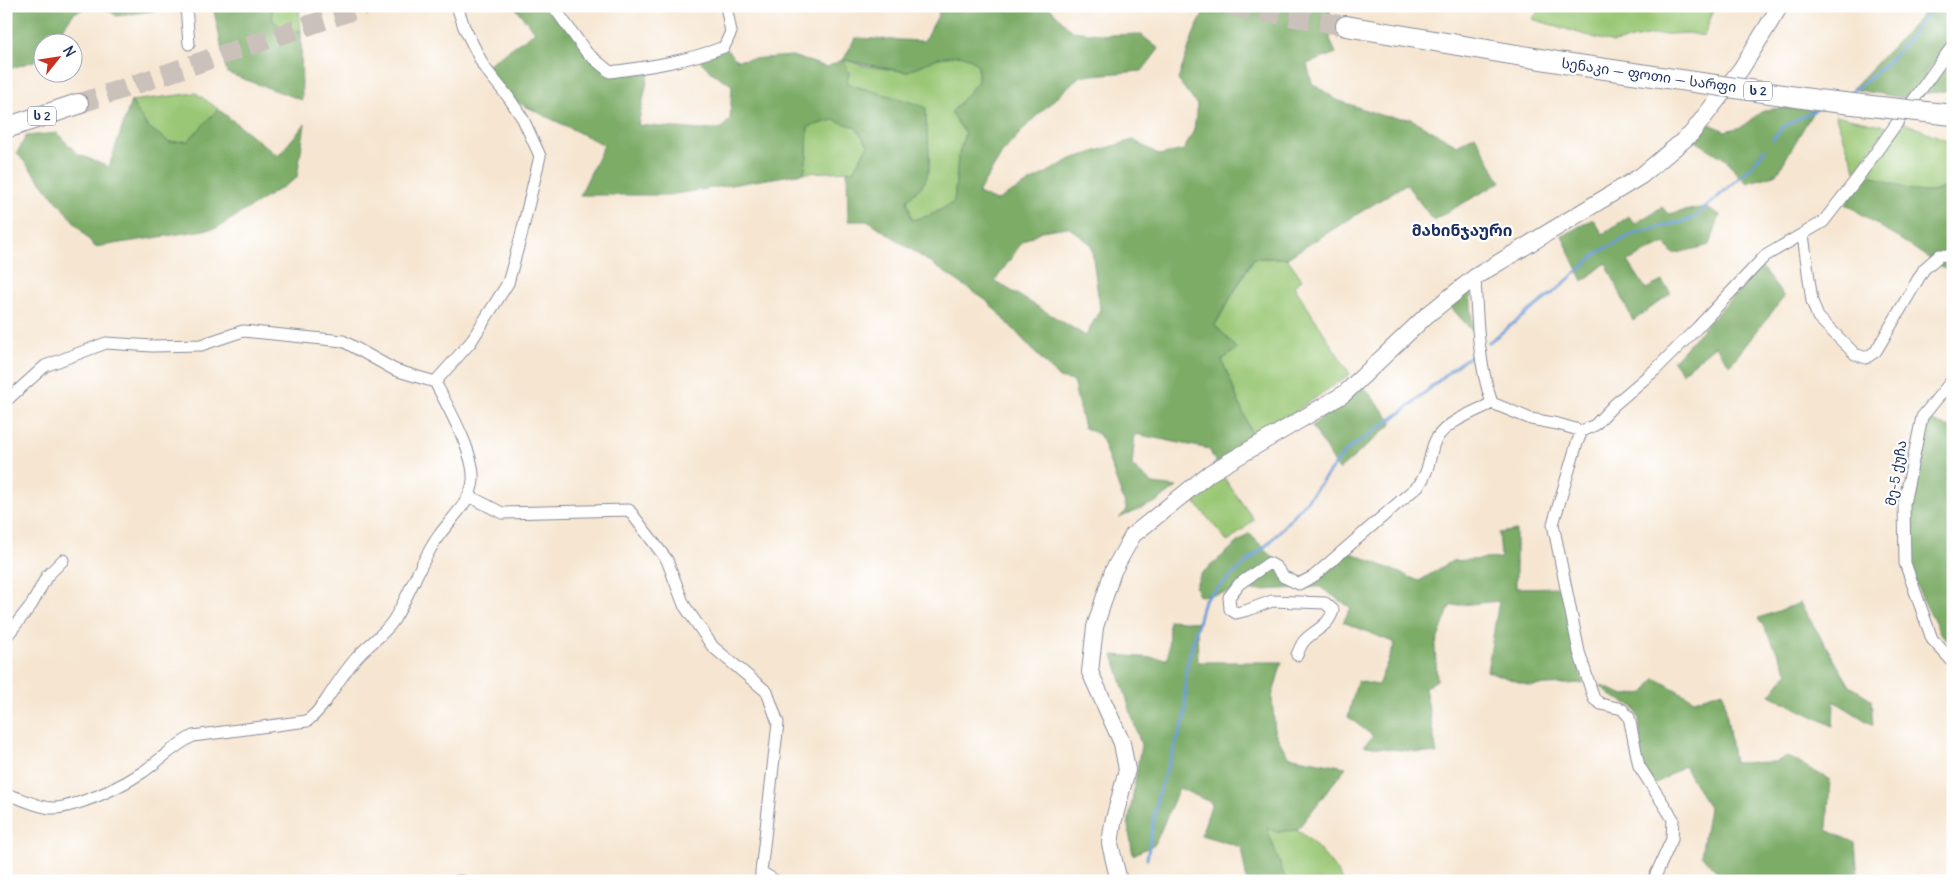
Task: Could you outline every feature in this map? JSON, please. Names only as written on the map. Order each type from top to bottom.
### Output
[{"type":"highway","name":"სენაკი — ფოთი — სარფი","points":[[1346,26],[1564,62],[1817,100],[1953,115]]},
{"type":"highway","name":"ს 2","points":[[6,128],[78,104]]},
{"type":"street","points":[[186,6],[189,44]]},
{"type":"street","points":[[435,382],[470,343],[508,283],[540,156],[523,119],[509,98],[484,68],[464,27],[457,6]]},
{"type":"street","points":[[553,6],[587,53],[610,72],[650,67],[696,57],[724,47],[731,32],[726,6]]},
{"type":"street","points":[[1119,881],[1110,844],[1113,823],[1127,770],[1122,743],[1090,672],[1095,627],[1113,571],[1133,536],[1210,473],[1344,394],[1426,316],[1475,277],[1641,176],[1692,134],[1741,69],[1780,6]]},
{"type":"street","points":[[1653,881],[1672,839],[1673,819],[1639,766],[1629,717],[1622,709],[1601,704],[1594,699],[1579,652],[1553,524],[1577,443],[1582,432],[1595,424],[1656,369],[1765,256],[1823,222],[1856,180],[1953,45]]},
{"type":"street","points":[[1802,235],[1812,301],[1818,317],[1855,354],[1866,358],[1876,351],[1924,269],[1940,255],[1953,256]]},
{"type":"street","points":[[1475,277],[1480,351],[1485,385],[1492,403],[1531,419],[1558,424],[1582,432]]},
{"type":"street","points":[[6,401],[45,366],[106,343],[152,346],[201,345],[243,332],[343,341],[394,370],[435,382],[473,466],[473,483],[469,496],[439,535],[392,621],[382,635],[361,653],[346,671],[315,716],[307,720],[193,736],[181,742],[169,753],[122,785],[94,798],[64,807],[51,808],[40,806],[6,795]]},
{"type":"street","name":"მე-5 ქუჩა","points":[[1953,378],[1922,416],[1904,504],[1905,563],[1932,639],[1953,662]]},
{"type":"street","points":[[1297,655],[1303,642],[1332,617],[1333,610],[1325,603],[1272,600],[1236,613],[1230,609],[1229,597],[1239,584],[1269,563],[1276,566],[1284,577],[1300,584],[1314,576],[1419,485],[1425,477],[1434,444],[1448,426],[1492,403]]},
{"type":"street","points":[[469,496],[502,514],[629,510],[667,560],[684,605],[713,646],[767,692],[778,723],[761,876],[776,881]]},
{"type":"street","points":[[6,637],[32,604],[47,576],[63,560]]},
{"type":"street","points":[[457,881],[462,881]]},
{"type":"green space","points":[[6,6],[91,6],[74,13],[60,32],[32,32],[32,62],[6,70],[6,23],[8,22]]},
{"type":"green space","points":[[102,6],[186,6],[117,16]]},
{"type":"green space","points":[[213,6],[271,6],[273,21],[286,30],[301,31],[302,100],[227,73]]},
{"type":"green space","points":[[271,6],[299,6],[301,31],[286,30],[273,21]]},
{"type":"green space","points":[[514,6],[553,6],[610,72],[650,67],[638,125],[703,130],[722,128],[730,119],[732,85],[711,72],[696,57],[724,47],[737,60],[792,56],[827,67],[844,59],[855,38],[924,41],[939,14],[935,6],[1048,6],[1072,31],[1109,35],[1140,34],[1159,49],[1142,71],[1080,76],[1030,122],[1002,153],[978,193],[996,201],[1071,159],[1133,140],[1160,155],[1184,150],[1194,130],[1197,105],[1178,80],[1193,35],[1207,6],[1329,6],[1332,26],[1330,40],[1336,53],[1307,64],[1312,83],[1337,100],[1383,116],[1411,119],[1457,145],[1475,135],[1501,182],[1433,220],[1406,184],[1287,258],[1253,258],[1215,325],[1237,349],[1222,360],[1254,440],[1216,463],[1209,449],[1135,434],[1132,466],[1153,484],[1177,487],[1158,501],[1119,518],[1127,510],[1100,435],[1084,428],[1073,381],[1059,378],[987,301],[869,221],[848,221],[847,171],[853,171],[868,145],[855,127],[833,120],[808,127],[807,156],[804,173],[669,195],[580,195],[604,145],[509,98],[484,67],[535,32]],"holes":[[[960,55],[971,59],[978,66],[978,81],[951,113],[965,133],[958,158],[954,202],[931,215],[912,220],[907,200],[923,185],[928,171],[929,153],[926,108],[847,83],[849,73],[844,60],[906,72],[938,58]],[[1068,227],[1091,244],[1100,309],[1086,336],[995,281],[1023,241],[1041,231]]]},
{"type":"green space","points":[[1544,6],[1715,6],[1704,36],[1688,33],[1652,35],[1613,43],[1532,19]]},
{"type":"green space","points":[[1926,6],[1953,6],[1953,35],[1909,99],[1852,89],[1919,19]]},
{"type":"green space","points":[[1953,52],[1953,90],[1922,94]]},
{"type":"green space","points":[[960,55],[971,59],[978,66],[978,81],[951,113],[965,133],[958,158],[954,202],[931,215],[912,220],[907,200],[923,185],[928,171],[929,153],[926,108],[847,83],[844,59],[861,65],[906,72],[938,58]]},
{"type":"green space","points":[[196,93],[218,109],[188,141],[169,142],[147,126],[131,101]]},
{"type":"green space","points":[[131,101],[147,126],[169,142],[188,141],[218,109],[278,156],[305,124],[297,178],[217,228],[95,247],[17,153],[26,136],[57,133],[78,154],[109,167]]},
{"type":"green space","points":[[1799,106],[1814,110],[1777,174],[1747,183],[1735,172],[1728,161],[1694,140],[1710,124],[1725,131],[1741,127],[1764,110]]},
{"type":"green space","points":[[1835,115],[1887,126],[1856,171]]},
{"type":"green space","points":[[833,120],[855,126],[868,145],[853,171],[804,173],[807,156],[808,127]]},
{"type":"green space","points":[[1902,122],[1949,141],[1953,145],[1953,176],[1946,187],[1928,194],[1900,187],[1868,174]]},
{"type":"green space","points":[[1868,174],[1897,186],[1929,192],[1946,186],[1953,176],[1953,268],[1950,272],[1846,204]]},
{"type":"green space","points":[[1662,207],[1668,214],[1705,207],[1720,215],[1710,245],[1673,254],[1665,243],[1628,261],[1646,289],[1662,281],[1671,293],[1633,321],[1606,263],[1583,281],[1562,236],[1593,219],[1603,234],[1629,216],[1634,224]]},
{"type":"green space","points":[[1254,258],[1287,258],[1302,279],[1294,286],[1350,374],[1254,440],[1222,360],[1236,349],[1215,325]]},
{"type":"green space","points":[[1761,266],[1784,297],[1730,365],[1715,346],[1682,373],[1673,361]]},
{"type":"green space","points":[[1470,289],[1473,332],[1448,304]]},
{"type":"green space","points":[[1361,383],[1393,423],[1339,470],[1312,426]]},
{"type":"green space","points":[[1925,418],[1953,429],[1953,645],[1940,633],[1905,563],[1908,504]]},
{"type":"green space","points":[[1222,475],[1254,520],[1228,542],[1192,499]]},
{"type":"green space","points":[[1516,530],[1516,588],[1561,587],[1583,683],[1530,686],[1487,671],[1499,601],[1450,606],[1435,646],[1437,680],[1425,688],[1437,754],[1364,746],[1373,736],[1348,717],[1357,681],[1378,685],[1395,643],[1343,622],[1351,608],[1320,587],[1241,591],[1199,596],[1195,587],[1201,574],[1249,533],[1297,581],[1347,551],[1419,581],[1452,561],[1501,558],[1499,533]]},
{"type":"green space","points":[[1800,603],[1850,686],[1871,699],[1873,725],[1834,701],[1833,726],[1770,695],[1788,672],[1759,618]]},
{"type":"green space","points":[[1169,620],[1197,622],[1198,662],[1282,662],[1272,697],[1275,733],[1288,756],[1346,767],[1297,830],[1276,832],[1267,828],[1286,881],[1247,881],[1241,847],[1201,835],[1212,803],[1179,788],[1155,844],[1133,855],[1128,826],[1141,745],[1113,655],[1168,659]]},
{"type":"green space","points":[[1655,678],[1694,700],[1723,691],[1734,763],[1776,762],[1787,756],[1830,780],[1827,830],[1855,843],[1858,877],[1852,881],[1726,881],[1701,855],[1709,808],[1684,766],[1654,785],[1642,764],[1639,718],[1634,707],[1610,695],[1600,685],[1624,695],[1645,693]]},
{"type":"green space","points":[[1267,828],[1295,830],[1303,834],[1323,854],[1343,881],[1286,881]]},
{"type":"waterway","points":[[1845,95],[1870,78],[1894,55],[1933,6]]},
{"type":"waterway","points":[[1773,139],[1783,127],[1819,108]]},
{"type":"waterway","points":[[1488,343],[1553,293],[1599,252],[1635,233],[1693,219],[1749,169],[1765,149]]},
{"type":"waterway","points":[[1147,859],[1158,794],[1185,718],[1186,669],[1204,600],[1269,543],[1308,499],[1346,451],[1406,409],[1457,365],[1472,355]]},
{"type":"waterway","points":[[1151,877],[1152,881]]},
{"type":"tunnel","points":[[78,104],[365,6]]},
{"type":"tunnel","points":[[1231,6],[1346,26]]},
{"type":"district","name":"მახინჯაური","points":[[1462,230]]}]
